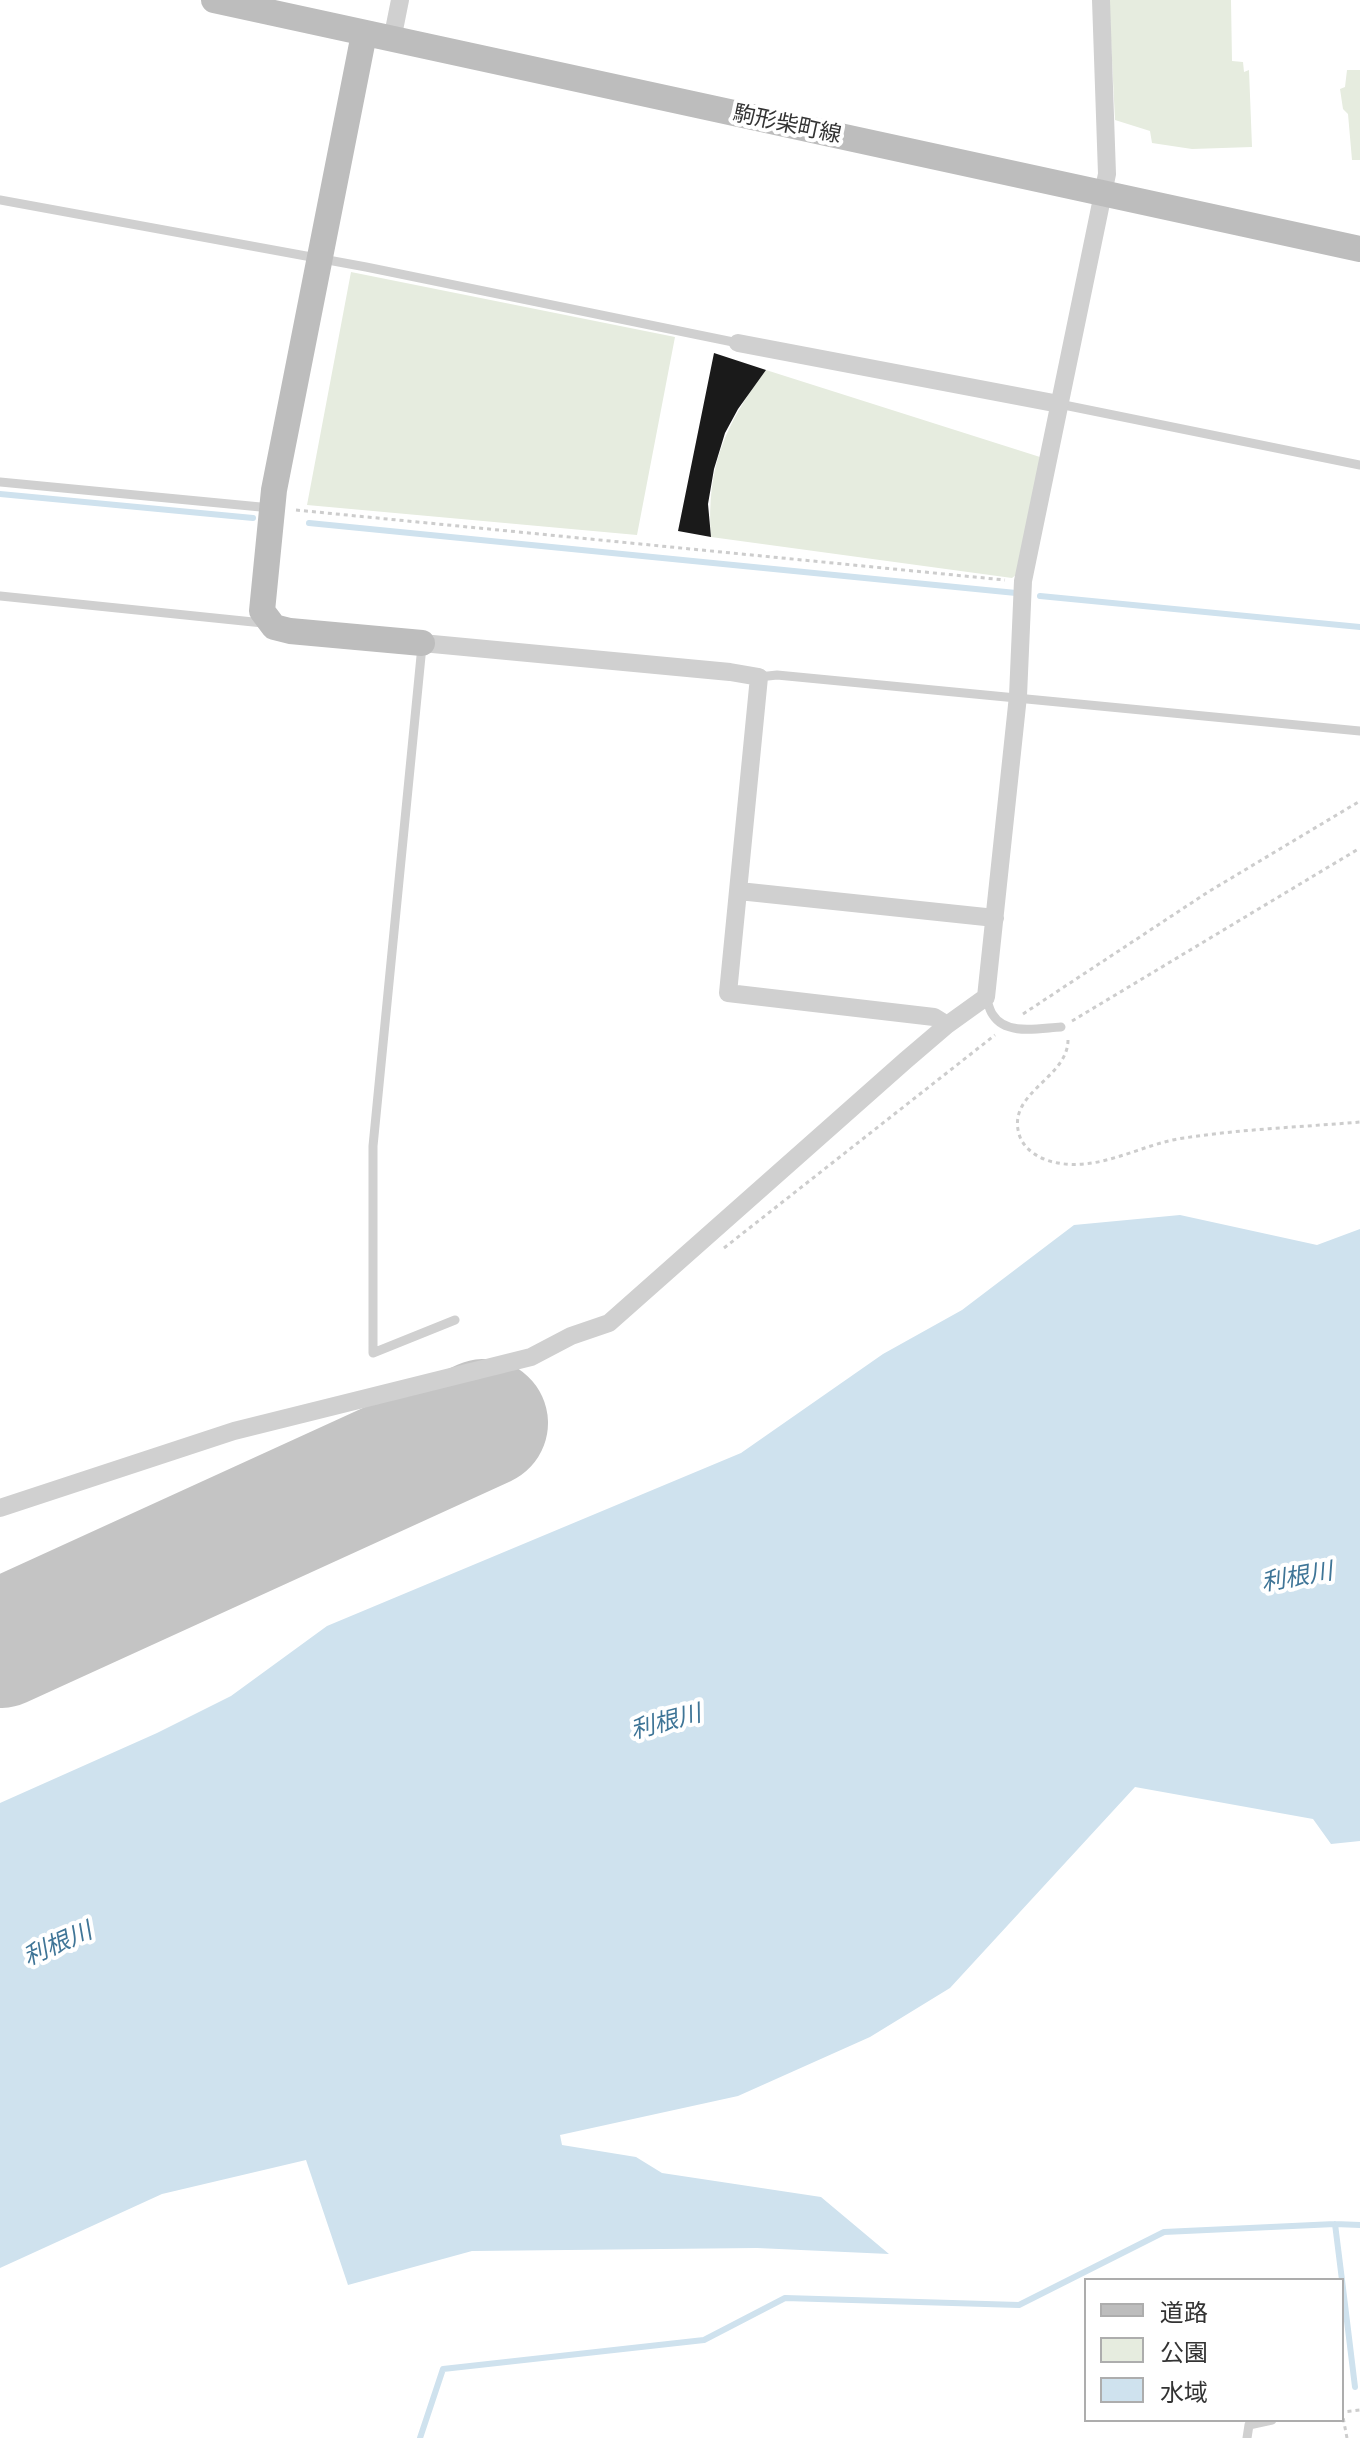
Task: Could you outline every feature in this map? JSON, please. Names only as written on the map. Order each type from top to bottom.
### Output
[{"type":"main road","name":"駒形柴町線","points":[[214,0],[1360,249]]},
{"type":"main road","points":[[378,37],[325,260],[262,611],[270,623],[290,631],[422,643]]},
{"type":"street","points":[[378,37],[400,0]]},
{"type":"street","points":[[0,1508],[234,1431],[531,1357],[571,1336],[609,1323],[947,1025],[986,997],[1018,696],[1023,581],[1108,161],[1101,0]]},
{"type":"street","points":[[738,343],[1059,404]]},
{"type":"street","points":[[422,643],[759,677],[728,993],[934,1017],[947,1025]]},
{"type":"street","points":[[739,891],[995,918]]},
{"type":"lane","points":[[0,200],[325,260],[738,343]]},
{"type":"lane","points":[[1059,404],[1360,465]]},
{"type":"lane","points":[[0,482],[278,509]]},
{"type":"lane","points":[[2,596],[270,623]]},
{"type":"lane","points":[[422,643],[373,1146],[373,1353],[455,1320]]},
{"type":"lane","points":[[759,677],[777,675],[1018,696],[1360,731]]},
{"type":"lane","points":[[986,997],[993,1017],[1006,1025],[1021,1030],[1061,1027]]},
{"type":"lane","points":[[1247,2438],[1249,2425],[1263,2422]]},
{"type":"path","points":[[278,509],[1023,581]]},
{"type":"path","points":[[1027,1011],[1208,892],[1360,801]]},
{"type":"path","points":[[1360,848],[1061,1027],[1068,1038],[1068,1050],[1061,1066],[1043,1079],[1028,1096],[1018,1116],[1020,1138],[1033,1154],[1054,1162],[1109,1161],[1181,1138],[1360,1122]]},
{"type":"path","points":[[725,1248],[985,1043]]},
{"type":"green space","points":[[1109,0],[1231,0],[1232,61],[1243,62],[1244,72],[1249,70],[1252,147],[1192,149],[1152,143],[1150,131],[1115,120]]},
{"type":"green space","points":[[1347,70],[1360,70],[1360,160],[1352,160],[1348,114],[1343,109],[1340,89],[1345,87]]},
{"type":"green space","points":[[351,272],[675,337],[637,535],[307,505]]},
{"type":"green space","points":[[766,370],[1040,457],[1020,572],[1012,578],[711,537],[712,489],[721,448],[739,409]]},
{"type":"water","name":"利根川","points":[[1180,1215],[1317,1245],[1360,1229],[1360,1841],[1331,1844],[1313,1819],[1135,1787],[950,1988],[870,2037],[738,2096],[560,2135],[562,2145],[636,2157],[662,2173],[821,2197],[889,2254],[757,2248],[472,2251],[348,2285],[306,2160],[162,2194],[0,2268],[0,1803],[157,1733],[231,1696],[327,1626],[741,1453],[883,1354],[962,1310],[1074,1225]]},
{"type":"building","points":[[714,353],[766,370],[725,433],[708,504],[711,537],[678,531]]},
{"type":"waterway","points":[[0,494],[253,518]]},
{"type":"waterway","points":[[309,523],[1016,593]]},
{"type":"waterway","points":[[1040,596],[1360,627]]},
{"type":"waterway","points":[[1335,2224],[1342,2278]]},
{"type":"waterway","points":[[420,2438],[443,2369],[704,2340],[785,2298],[1019,2305],[1164,2232],[1360,2225]]},
{"type":"waterway","points":[[1344,2296],[1355,2387]]},
{"type":"runway","points":[[0,1644],[484,1423]]}]
